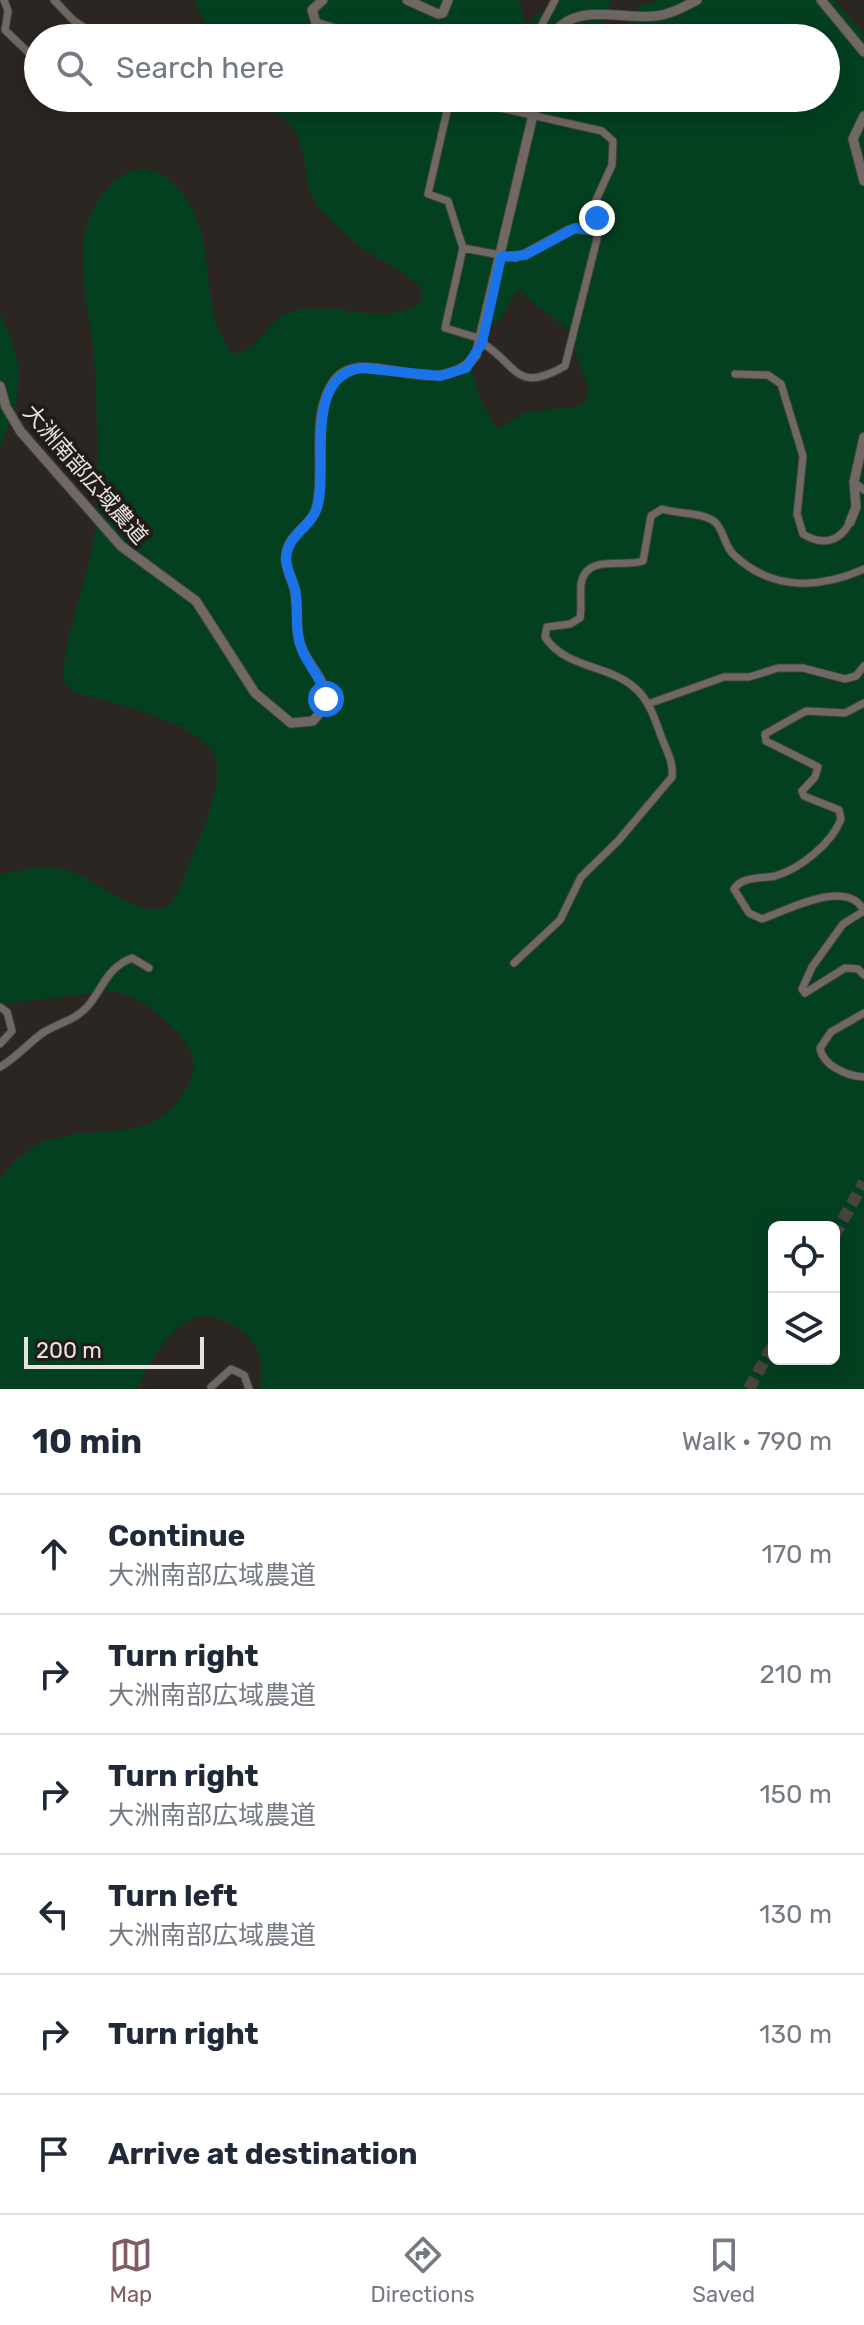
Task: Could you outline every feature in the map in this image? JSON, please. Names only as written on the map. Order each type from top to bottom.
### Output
[{"type":"street","points":[[4,0],[8,11],[5,30],[24,48]]},
{"type":"street","points":[[319,24],[312,10],[323,0]]},
{"type":"street","points":[[407,0],[438,14],[443,13],[448,0]]},
{"type":"street","points":[[542,24],[555,0]]},
{"type":"street","points":[[562,24],[572,17],[656,16],[697,0]]},
{"type":"street","points":[[821,0],[864,52]]},
{"type":"street","points":[[57,1],[83,24]]},
{"type":"street","points":[[449,112],[428,194],[448,201],[463,248],[445,328],[482,341],[512,372],[529,379],[565,366],[598,231],[596,200],[612,165],[613,141],[602,131],[512,112]]},
{"type":"street","name":"大洲南部広域農道","points":[[0,386],[6,407],[21,432],[107,532],[134,558],[196,601],[255,693],[281,718],[301,725],[313,721],[326,699],[324,686],[298,638],[297,600],[286,556],[293,536],[317,507],[322,418],[330,391],[336,380],[351,370],[454,375],[466,368],[482,341],[534,112]]},
{"type":"street","points":[[864,116],[853,139],[864,181]]},
{"type":"street","points":[[463,248],[501,257],[525,255],[575,228],[598,231]]},
{"type":"street","points":[[735,374],[768,375],[781,384],[803,456],[797,514],[803,534],[812,539],[831,541],[845,531],[860,509],[854,482],[864,437]]},
{"type":"street","points":[[854,482],[864,490]]},
{"type":"street","points":[[514,963],[560,920],[587,868],[618,841],[672,777],[670,758],[648,704],[626,681],[561,654],[550,645],[544,633],[547,627],[570,624],[580,618],[581,583],[591,568],[599,564],[632,565],[643,561],[651,516],[662,509],[708,517],[718,524],[730,551],[739,559],[784,582],[818,585],[842,580],[864,569]]},
{"type":"street","points":[[648,704],[724,677],[749,677],[778,668],[803,668],[845,679],[856,676],[864,666]]},
{"type":"street","points":[[864,703],[845,713],[806,711],[765,734],[766,741],[818,767],[815,777],[802,791],[804,796],[839,810],[841,819],[806,860],[776,876],[744,881],[734,889],[749,913],[762,919],[817,901],[846,895],[854,897],[864,911],[843,924],[812,967],[802,989],[805,993],[845,968],[858,969],[864,975]]},
{"type":"street","points":[[0,1067],[46,1031],[82,1012],[98,986],[121,961],[132,958],[149,968]]},
{"type":"street","points":[[0,1007],[7,1012],[12,1031],[0,1044]]},
{"type":"street","points":[[864,1013],[831,1032],[820,1048],[824,1060],[843,1072],[864,1077]]},
{"type":"street","points":[[211,1387],[231,1369],[244,1375],[249,1389]]},
{"type":"green space","points":[[195,0],[518,0],[526,24],[204,24]]},
{"type":"green space","points":[[557,0],[609,0],[609,9],[602,24],[527,24]]},
{"type":"green space","points":[[657,0],[834,0],[864,34],[864,1389],[260,1389],[261,1368],[252,1341],[237,1327],[205,1316],[187,1322],[169,1337],[153,1358],[137,1389],[0,1389],[0,1179],[23,1154],[41,1143],[63,1136],[124,1130],[160,1118],[176,1103],[193,1072],[192,1056],[185,1042],[148,1006],[126,995],[110,991],[0,1004],[0,874],[42,868],[67,870],[138,906],[150,909],[167,907],[180,888],[201,835],[217,776],[213,753],[194,735],[149,714],[77,693],[63,681],[68,639],[90,558],[96,516],[95,377],[83,253],[87,224],[101,196],[124,175],[137,170],[151,170],[165,177],[184,195],[196,216],[203,239],[213,311],[220,333],[232,353],[240,352],[248,349],[286,314],[320,308],[389,313],[406,310],[421,302],[423,291],[402,273],[362,248],[321,210],[310,190],[301,144],[289,124],[273,112],[840,112],[840,24],[627,24],[639,7]],"holes":[[[517,289],[568,330],[589,390],[582,406],[526,412],[497,429],[475,383],[472,359],[474,334],[500,320]]]},
{"type":"green space","points":[[0,314],[14,349],[18,380],[13,411],[0,447]]},
{"type":"tunnel","points":[[840,1225],[864,1182]]},
{"type":"tunnel","points":[[749,1389],[768,1354]]},
{"type":"route","points":[[326,699],[324,686],[298,638],[297,600],[286,556],[293,536],[313,516],[317,507],[322,418],[336,380],[351,370],[362,368],[424,376],[454,375],[466,368],[482,343],[501,257],[525,255],[569,229],[598,231],[597,218]]}]
